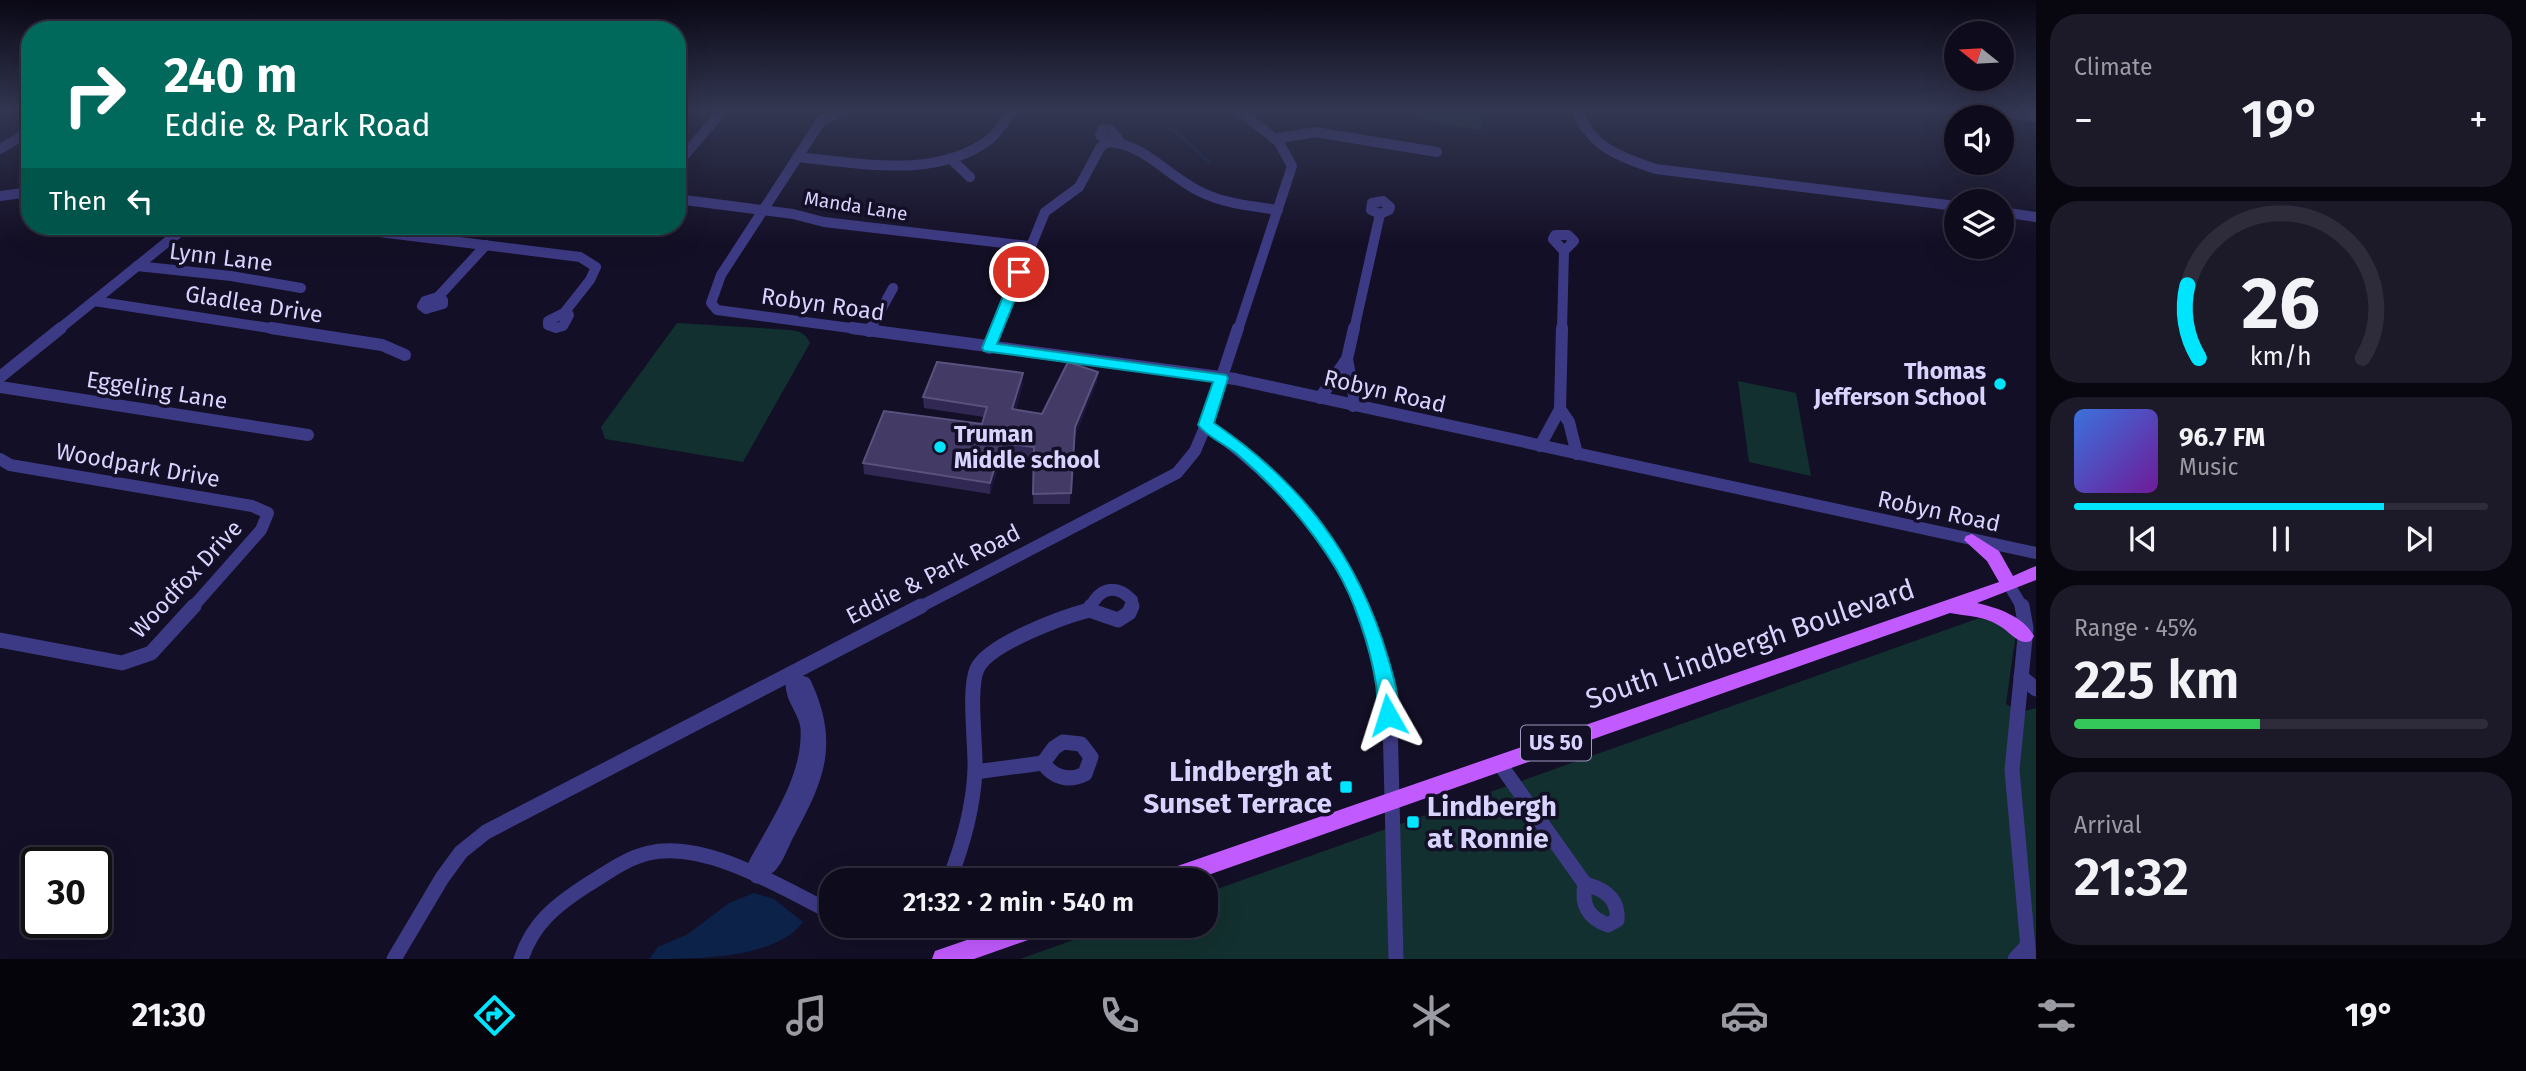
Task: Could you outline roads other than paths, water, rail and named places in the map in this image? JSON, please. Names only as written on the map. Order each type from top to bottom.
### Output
[{"type":"main road","points":[[1972,540],[1993,556],[2009,585]]},
{"type":"main road","name":"South Lindbergh Boulevard","points":[[1200,868],[2009,585],[2036,573]]},
{"type":"main road","points":[[1947,606],[1994,614],[2013,624],[2025,636]]},
{"type":"main road","points":[[943,959],[1003,938]]},
{"type":"street","points":[[765,210],[799,154]]},
{"type":"street","points":[[797,157],[896,165],[950,158],[959,154]]},
{"type":"street","points":[[989,348],[1045,212],[1079,187],[1097,154]]},
{"type":"street","points":[[1138,154],[1208,196],[1278,210]]},
{"type":"street","name":"Eddie & Park Road","points":[[394,959],[461,852],[486,832],[791,679],[1177,473],[1195,451],[1206,425],[1292,166],[1288,154]]},
{"type":"street","points":[[1616,154],[1656,169],[1944,204]]},
{"type":"street","points":[[950,158],[970,177]]},
{"type":"street","points":[[0,196],[21,193]]},
{"type":"street","name":"Manda Lane","points":[[686,200],[765,210],[824,222],[1029,246]]},
{"type":"street","name":"Robyn Road","points":[[765,210],[721,275],[711,303],[718,310],[1221,378],[2036,554]]},
{"type":"street","points":[[2014,213],[2036,216]]},
{"type":"street","points":[[1353,406],[1354,396],[1347,359],[1380,214]]},
{"type":"street","points":[[0,377],[176,235]]},
{"type":"street","points":[[404,235],[580,257],[589,261],[596,267],[564,313]]},
{"type":"street","points":[[438,297],[486,245]]},
{"type":"street","points":[[1540,446],[1543,436],[1560,409],[1564,251]]},
{"type":"street","name":"Lynn Lane","points":[[137,266],[231,276],[301,288]]},
{"type":"street","points":[[869,331],[893,288]]},
{"type":"street","name":"Gladlea Drive","points":[[94,302],[382,345],[405,355]]},
{"type":"street","points":[[1320,398],[1347,359]]},
{"type":"street","name":"Eggeling Lane","points":[[0,387],[309,435]]},
{"type":"street","points":[[1560,409],[1569,422],[1577,454]]},
{"type":"street","points":[[1206,425],[1241,449],[1309,518],[1342,564],[1357,595],[1385,683],[1392,800],[1396,959]]},
{"type":"street","name":"Woodpark Drive","points":[[0,459],[10,464],[252,506],[268,513]]},
{"type":"street","name":"Woodfox Drive","points":[[0,639],[122,663],[140,658],[160,644],[261,530],[268,513]]},
{"type":"street","points":[[2009,585],[2022,604],[2025,636],[2012,770],[2023,955]]},
{"type":"street","points":[[954,868],[965,839],[975,772],[974,688],[978,669],[990,654],[1018,638],[1055,619],[1089,610]]},
{"type":"street","points":[[2021,677],[2036,689]]},
{"type":"street","points":[[758,873],[756,863],[797,784],[806,752],[808,725],[792,691],[791,679]]},
{"type":"street","points":[[975,772],[1043,763]]},
{"type":"street","points":[[1499,763],[1585,884]]},
{"type":"street","points":[[522,959],[534,928],[553,905],[634,857],[662,850],[687,851],[758,873],[819,906]]},
{"type":"water","points":[[754,893],[774,899],[803,922],[790,934],[755,950],[712,957],[649,959],[658,947],[688,934],[729,903]]},
{"type":"waterway","points":[[1200,154],[1210,163]]},
{"type":"place","name":"Thomas Jefferson School","points":[[2000,384]]},
{"type":"place","name":"Truman Middle school","points":[[940,447]]},
{"type":"place","name":"Lindbergh at Sunset Terrace","points":[[1346,787]]},
{"type":"place","name":"Lindbergh at Ronnie","points":[[1413,822]]}]
